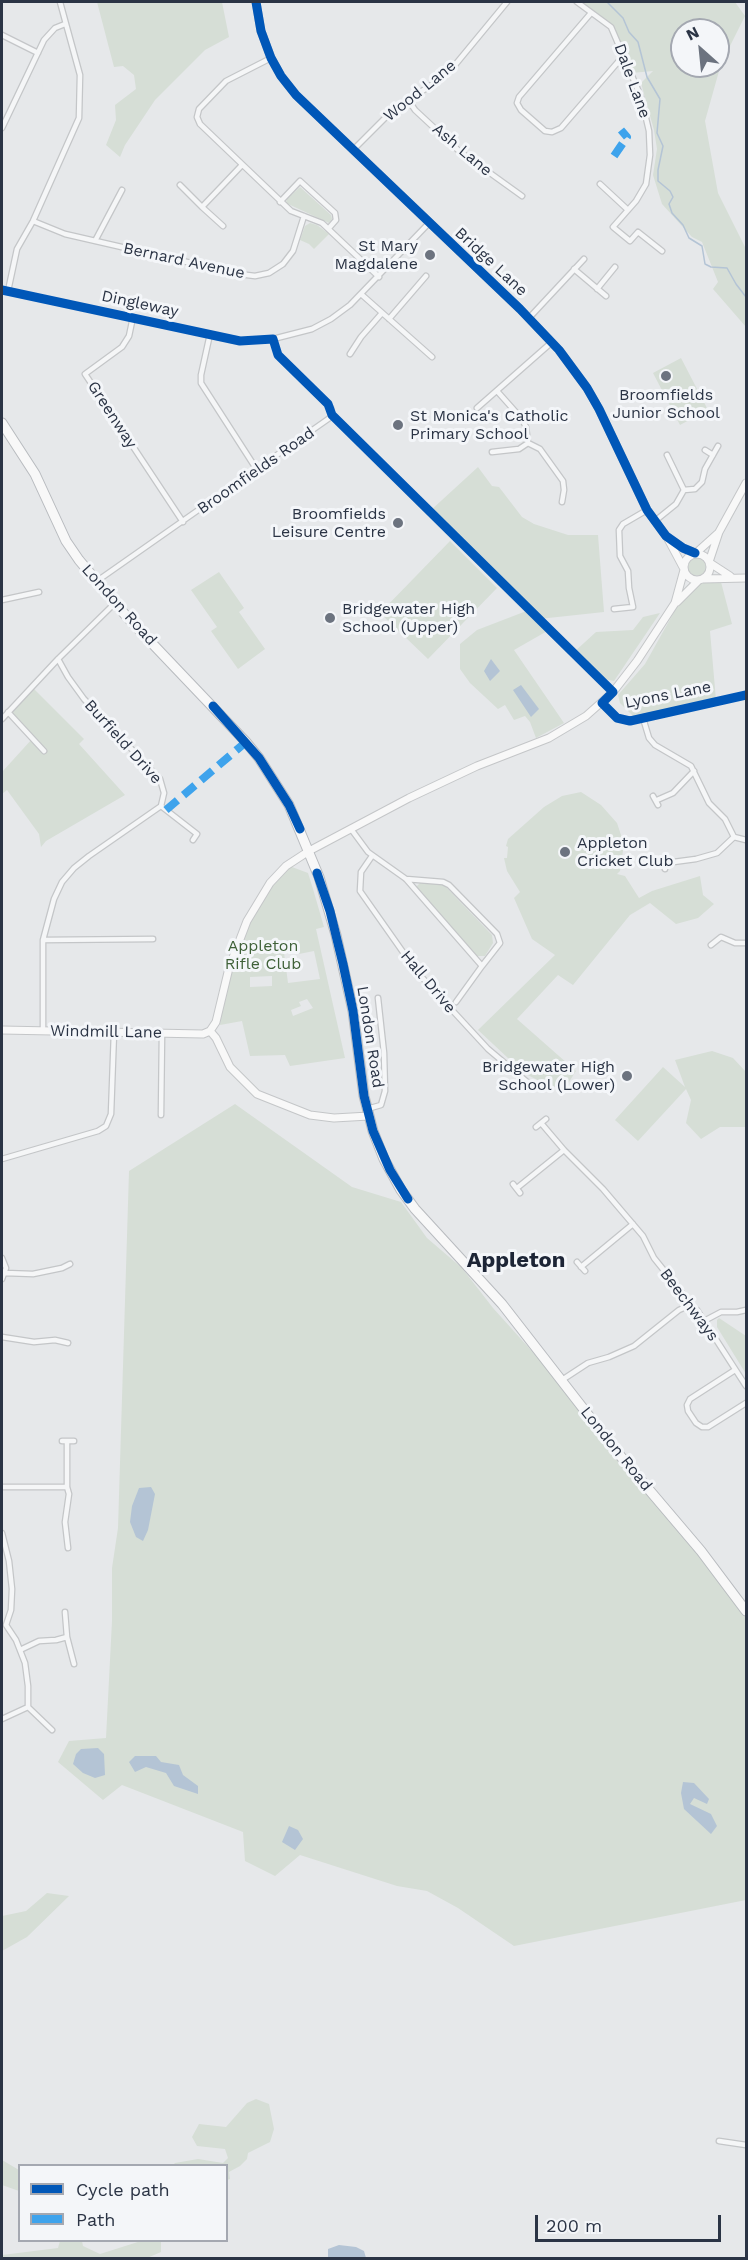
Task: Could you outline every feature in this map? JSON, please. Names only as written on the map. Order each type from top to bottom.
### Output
[{"type":"highway","name":"London Road","points":[[2,423],[35,474],[66,541],[115,603],[259,758],[289,805],[309,851],[330,911],[353,1011],[368,1113],[384,1159],[408,1199],[502,1304],[616,1452],[746,1607]]},
{"type":"street","points":[[5,291],[17,249],[33,221],[79,118],[80,75],[60,2]]},
{"type":"street","name":"Bridge Lane","points":[[256,2],[261,31],[271,58],[296,95],[528,318],[552,342],[575,371],[599,409],[629,477],[647,510],[666,536],[684,569]]},
{"type":"street","name":"Wood Lane","points":[[352,150],[407,98],[434,84],[455,65],[507,2]]},
{"type":"street","name":"Dale Lane","points":[[577,2],[612,27],[641,98],[650,137],[647,180],[641,194],[613,227],[630,241],[638,232],[662,251]]},
{"type":"street","points":[[591,13],[519,97],[517,103],[521,110],[545,131],[552,132],[561,128],[624,55]]},
{"type":"street","points":[[2,128],[50,32],[65,24]]},
{"type":"street","points":[[2,35],[38,52]]},
{"type":"street","points":[[271,58],[226,81],[199,109],[197,117],[200,124],[280,202],[291,211],[314,219],[329,228],[379,277]]},
{"type":"street","name":"Ash Lane","points":[[407,98],[415,110],[458,150],[522,196]]},
{"type":"street","points":[[202,207],[242,165]]},
{"type":"street","points":[[280,202],[300,181],[335,213],[336,220],[329,228]]},
{"type":"street","points":[[600,184],[628,210]]},
{"type":"street","points":[[180,185],[223,225]]},
{"type":"street","points":[[95,241],[122,190]]},
{"type":"street","name":"Bernard Avenue","points":[[33,221],[65,234],[255,276],[269,273],[283,264],[293,251],[304,216]]},
{"type":"street","name":"Dingleway","points":[[5,291],[240,341],[273,339],[312,329],[331,319],[379,277],[429,223]]},
{"type":"street","points":[[528,318],[584,259]]},
{"type":"street","points":[[597,289],[615,267]]},
{"type":"street","points":[[574,269],[606,296]]},
{"type":"street","points":[[389,319],[426,276]]},
{"type":"street","points":[[361,294],[432,357]]},
{"type":"street","points":[[350,354],[382,313]]},
{"type":"street","name":"Greenway","points":[[133,317],[129,336],[122,347],[85,374],[183,522]]},
{"type":"street","points":[[210,334],[201,382],[257,470]]},
{"type":"street","name":"Broomfields Road","points":[[97,581],[332,416],[328,405],[278,355],[273,339]]},
{"type":"street","points":[[477,408],[552,342]]},
{"type":"street","points":[[497,391],[522,419],[528,443]]},
{"type":"street","points":[[492,452],[519,449],[528,443]]},
{"type":"street","points":[[528,443],[540,448],[563,481],[562,502]]},
{"type":"street","points":[[684,490],[695,489],[702,482],[705,469],[718,446]]},
{"type":"street","points":[[705,450],[713,455]]},
{"type":"street","points":[[667,455],[684,490]]},
{"type":"street","points":[[602,703],[637,662],[675,603],[708,573],[719,532],[747,483]]},
{"type":"street","points":[[655,521],[676,504],[684,490]]},
{"type":"street","points":[[614,609],[633,607],[628,571],[620,556],[619,530],[623,524],[647,510]]},
{"type":"street","points":[[675,603],[686,559],[719,532]]},
{"type":"street","name":"Bridge Lane","points":[[666,536],[683,548],[696,553]]},
{"type":"street","points":[[696,553],[705,556],[710,563],[734,578]]},
{"type":"street","points":[[684,569],[691,579],[747,578]]},
{"type":"street","points":[[2,600],[39,591]]},
{"type":"street","points":[[2,719],[115,603]]},
{"type":"street","points":[[549,630],[613,692]]},
{"type":"street","name":"Burfield Drive","points":[[43,1030],[43,940],[54,899],[62,882],[74,868],[161,806],[164,793],[160,779],[84,699],[58,659]]},
{"type":"street","name":"Lyons Lane","points":[[210,1031],[216,1022],[229,968],[247,921],[270,883],[286,866],[309,851],[448,779],[569,728],[602,703],[620,720],[630,721],[747,695]]},
{"type":"street","points":[[8,712],[44,751]]},
{"type":"street","points":[[643,718],[649,738],[655,745],[686,762],[694,771],[709,803],[725,819],[734,837]]},
{"type":"street","points":[[656,800],[673,793],[694,771]]},
{"type":"street","points":[[161,806],[197,834],[193,840]]},
{"type":"street","points":[[351,829],[361,845],[372,856],[406,879],[482,966]]},
{"type":"street","points":[[734,837],[747,840]]},
{"type":"street","points":[[664,864],[717,853],[734,837]]},
{"type":"street","name":"Hall Drive","points":[[372,856],[361,872],[360,891],[417,972],[488,1049],[526,1081],[537,1087]]},
{"type":"street","points":[[406,879],[443,882],[449,885],[497,934],[500,943],[456,1002]]},
{"type":"street","points":[[713,934],[716,940]]},
{"type":"street","points":[[711,945],[716,940],[726,938],[735,943],[747,943]]},
{"type":"street","points":[[43,940],[153,939]]},
{"type":"street","name":"London Road","points":[[368,1113],[381,1105],[385,1091],[384,1053],[378,998]]},
{"type":"street","name":"Windmill Lane","points":[[2,1030],[202,1034],[210,1031]]},
{"type":"street","points":[[210,1031],[216,1038],[230,1067],[257,1094],[310,1115],[334,1118],[368,1113]]},
{"type":"street","points":[[2,1159],[98,1131],[106,1126],[111,1114],[114,1032]]},
{"type":"street","points":[[161,1115],[162,1033]]},
{"type":"street","name":"Beechways","points":[[536,1127],[543,1121],[564,1150],[588,1172],[643,1236],[654,1258],[687,1299],[688,1306],[694,1308],[704,1321],[747,1386]]},
{"type":"street","points":[[517,1188],[564,1150]]},
{"type":"street","points":[[581,1267],[633,1224]]},
{"type":"street","points":[[2,1258],[5,1264],[2,1279]]},
{"type":"street","points":[[5,1273],[33,1274],[70,1264]]},
{"type":"street","points":[[562,1380],[588,1363],[634,1346],[679,1310],[688,1306]]},
{"type":"street","points":[[704,1321],[721,1312],[747,1310]]},
{"type":"street","points":[[2,1337],[34,1342],[55,1340],[69,1343]]},
{"type":"street","points":[[735,1370],[690,1399],[687,1405],[688,1411],[696,1423],[702,1427],[708,1427],[747,1403]]},
{"type":"street","points":[[68,1548],[65,1522],[69,1494],[66,1487],[65,1441],[74,1441]]},
{"type":"street","points":[[2,1487],[66,1487]]},
{"type":"street","points":[[2,1533],[9,1561],[12,1589],[11,1610],[4,1625],[20,1650],[25,1663],[28,1707],[52,1730]]},
{"type":"street","points":[[59,1543],[67,1541]]},
{"type":"street","points":[[65,1612],[67,1636],[74,1664]]},
{"type":"street","points":[[20,1650],[39,1641],[56,1640],[67,1636]]},
{"type":"street","points":[[2,1719],[28,1707]]},
{"type":"street","points":[[719,2141],[747,2145]]},
{"type":"green space","points":[[97,2],[222,2],[229,37],[205,50],[155,100],[125,145],[120,157],[106,145],[116,120],[115,105],[136,89],[134,75],[123,66],[114,67]]},
{"type":"green space","points":[[581,2],[735,2],[745,16],[730,46],[730,18],[670,18],[670,78],[717,78],[705,121],[718,193],[746,249],[746,327],[713,289],[718,282],[702,242],[692,237],[662,204],[653,175],[657,149],[654,130],[641,83],[653,71],[631,73],[611,27]]},
{"type":"green space","points":[[300,187],[331,215],[332,219],[329,223],[286,203],[287,199]]},
{"type":"green space","points":[[310,223],[329,234],[314,249],[300,240],[305,226]]},
{"type":"green space","points":[[681,358],[708,410],[680,425],[653,373]]},
{"type":"green space","points":[[478,467],[492,486],[499,487],[522,517],[534,524],[568,535],[598,535],[604,612],[539,619],[549,630],[514,650],[564,723],[536,738],[525,716],[514,720],[505,705],[498,709],[470,683],[460,669],[460,644],[477,630],[529,610],[430,511]]},
{"type":"green space","points":[[450,541],[497,588],[428,659],[380,613]]},
{"type":"green space","points":[[697,558],[703,561],[706,567],[703,573],[697,576],[691,573],[688,567],[691,561]]},
{"type":"green space","points":[[219,572],[244,608],[239,612],[265,649],[238,669],[211,631],[217,627],[191,590]]},
{"type":"green space","points":[[715,580],[721,582],[732,624],[710,631],[716,700],[633,716],[620,703],[618,695],[645,664],[678,605],[702,582]]},
{"type":"green space","points":[[660,613],[614,681],[599,678],[573,653],[596,632],[633,630],[643,617]]},
{"type":"green space","points":[[32,687],[84,739],[79,744],[125,795],[46,841],[41,847],[39,834],[7,790],[2,794],[2,772],[32,739],[8,712]]},
{"type":"green space","points":[[581,792],[601,805],[617,823],[624,844],[620,871],[617,874],[625,876],[639,898],[652,891],[700,876],[703,895],[714,904],[698,918],[676,924],[650,903],[630,915],[573,985],[558,975],[517,1019],[576,1071],[567,1085],[574,1091],[547,1085],[524,1073],[478,1030],[555,955],[532,939],[514,898],[520,892],[507,871],[504,858],[507,858],[508,839],[544,807],[562,796]]},
{"type":"green space","name":"Appleton Rifle Club","points":[[289,863],[292,867],[308,873],[324,927],[316,929],[345,1058],[290,1066],[285,1055],[250,1056],[242,1021],[220,1025],[229,968],[258,901]],"holes":[[[295,942],[299,954],[314,951],[320,979],[288,983],[283,945]],[[272,976],[272,986],[250,987],[250,977]],[[307,999],[313,1008],[293,1016],[291,1010],[301,1006],[299,1002]]]},
{"type":"green space","points":[[422,881],[443,884],[492,935],[493,943],[485,956],[473,956],[414,889]]},
{"type":"green space","points":[[712,1051],[733,1058],[746,1072],[746,1127],[720,1127],[701,1139],[686,1123],[691,1100],[686,1089],[638,1141],[615,1120],[663,1067],[685,1087],[675,1060]]},
{"type":"green space","points":[[235,1104],[352,1187],[401,1202],[427,1238],[462,1268],[493,1308],[575,1399],[746,1611],[746,1900],[514,1946],[458,1908],[427,1891],[397,1886],[300,1855],[275,1876],[245,1861],[243,1832],[122,1785],[103,1800],[58,1762],[69,1741],[106,1738],[112,1621],[112,1568],[118,1528],[129,1171]]},
{"type":"green space","points":[[719,1318],[746,1336],[746,1374],[717,1327]]},
{"type":"green space","points":[[47,1893],[69,1896],[27,1937],[2,1951],[2,1916],[26,1911]]},
{"type":"green space","points":[[256,2099],[269,2104],[274,2129],[270,2142],[248,2153],[247,2159],[240,2166],[229,2172],[230,2179],[228,2180],[228,2164],[174,2164],[198,2159],[223,2163],[228,2158],[225,2149],[197,2146],[192,2137],[199,2124],[226,2127],[247,2103]]},
{"type":"green space","points":[[2,2160],[18,2169],[18,2191],[2,2185]]},
{"type":"green space","points":[[60,2242],[82,2242],[83,2246],[100,2254],[138,2242],[161,2242],[161,2252],[147,2258],[2,2258],[2,2255],[58,2248]]},
{"type":"water","points":[[491,659],[500,671],[490,681],[484,671]]},
{"type":"water","points":[[521,685],[539,709],[531,717],[513,690]]},
{"type":"water","points":[[151,1487],[155,1494],[148,1530],[143,1541],[136,1537],[130,1522],[132,1506],[139,1488]]},
{"type":"water","points":[[98,1748],[104,1754],[105,1775],[95,1778],[83,1773],[73,1764],[76,1754],[81,1749]]},
{"type":"water","points":[[135,1756],[156,1756],[161,1762],[179,1765],[183,1775],[198,1786],[198,1794],[174,1786],[166,1773],[146,1767],[135,1772],[129,1762]]},
{"type":"water","points":[[683,1782],[694,1783],[709,1799],[707,1804],[694,1798],[690,1804],[711,1814],[717,1826],[711,1834],[684,1809],[681,1793]]},
{"type":"water","points":[[289,1826],[298,1830],[303,1839],[295,1850],[282,1842]]},
{"type":"water","points":[[339,2245],[356,2247],[364,2251],[366,2258],[328,2258],[328,2249]]},
{"type":"waterway","points":[[607,2],[623,18],[629,32],[638,42],[647,77],[660,99],[657,133],[663,146],[658,181],[670,191],[673,197],[669,204],[672,213],[683,225],[689,238],[702,246],[705,264],[711,267],[727,268],[746,297]]},
{"type":"marked path","points":[[614,156],[627,137],[621,130]]},
{"type":"marked path","points":[[166,810],[246,742]]},
{"type":"cycle path","points":[[256,2],[261,31],[271,58],[296,95],[520,309],[559,350],[587,388],[599,409],[647,510],[666,536],[695,553]]},
{"type":"cycle path","points":[[2,290],[240,341],[273,339],[278,355],[328,404],[332,415],[613,692],[602,703],[617,718],[630,721],[746,695]]},
{"type":"cycle path","points":[[213,706],[259,758],[289,805],[300,829]]},
{"type":"cycle path","points":[[317,873],[330,911],[343,964],[353,1011],[364,1096],[373,1131],[390,1170],[408,1199]]},
{"type":"place","name":"St Mary Magdalene","points":[[430,255]]},
{"type":"place","name":"Broomfields Junior School","points":[[666,376]]},
{"type":"place","name":"St Monica's Catholic Primary School","points":[[398,425]]},
{"type":"place","name":"Broomfields Leisure Centre","points":[[398,523]]},
{"type":"place","name":"Bridgewater High School (Upper)","points":[[330,618]]},
{"type":"place","name":"Appleton Cricket Club","points":[[565,852]]},
{"type":"place","name":"Bridgewater High School (Lower)","points":[[627,1076]]},
{"type":"district","name":"Appleton","points":[[516,1261]]}]
